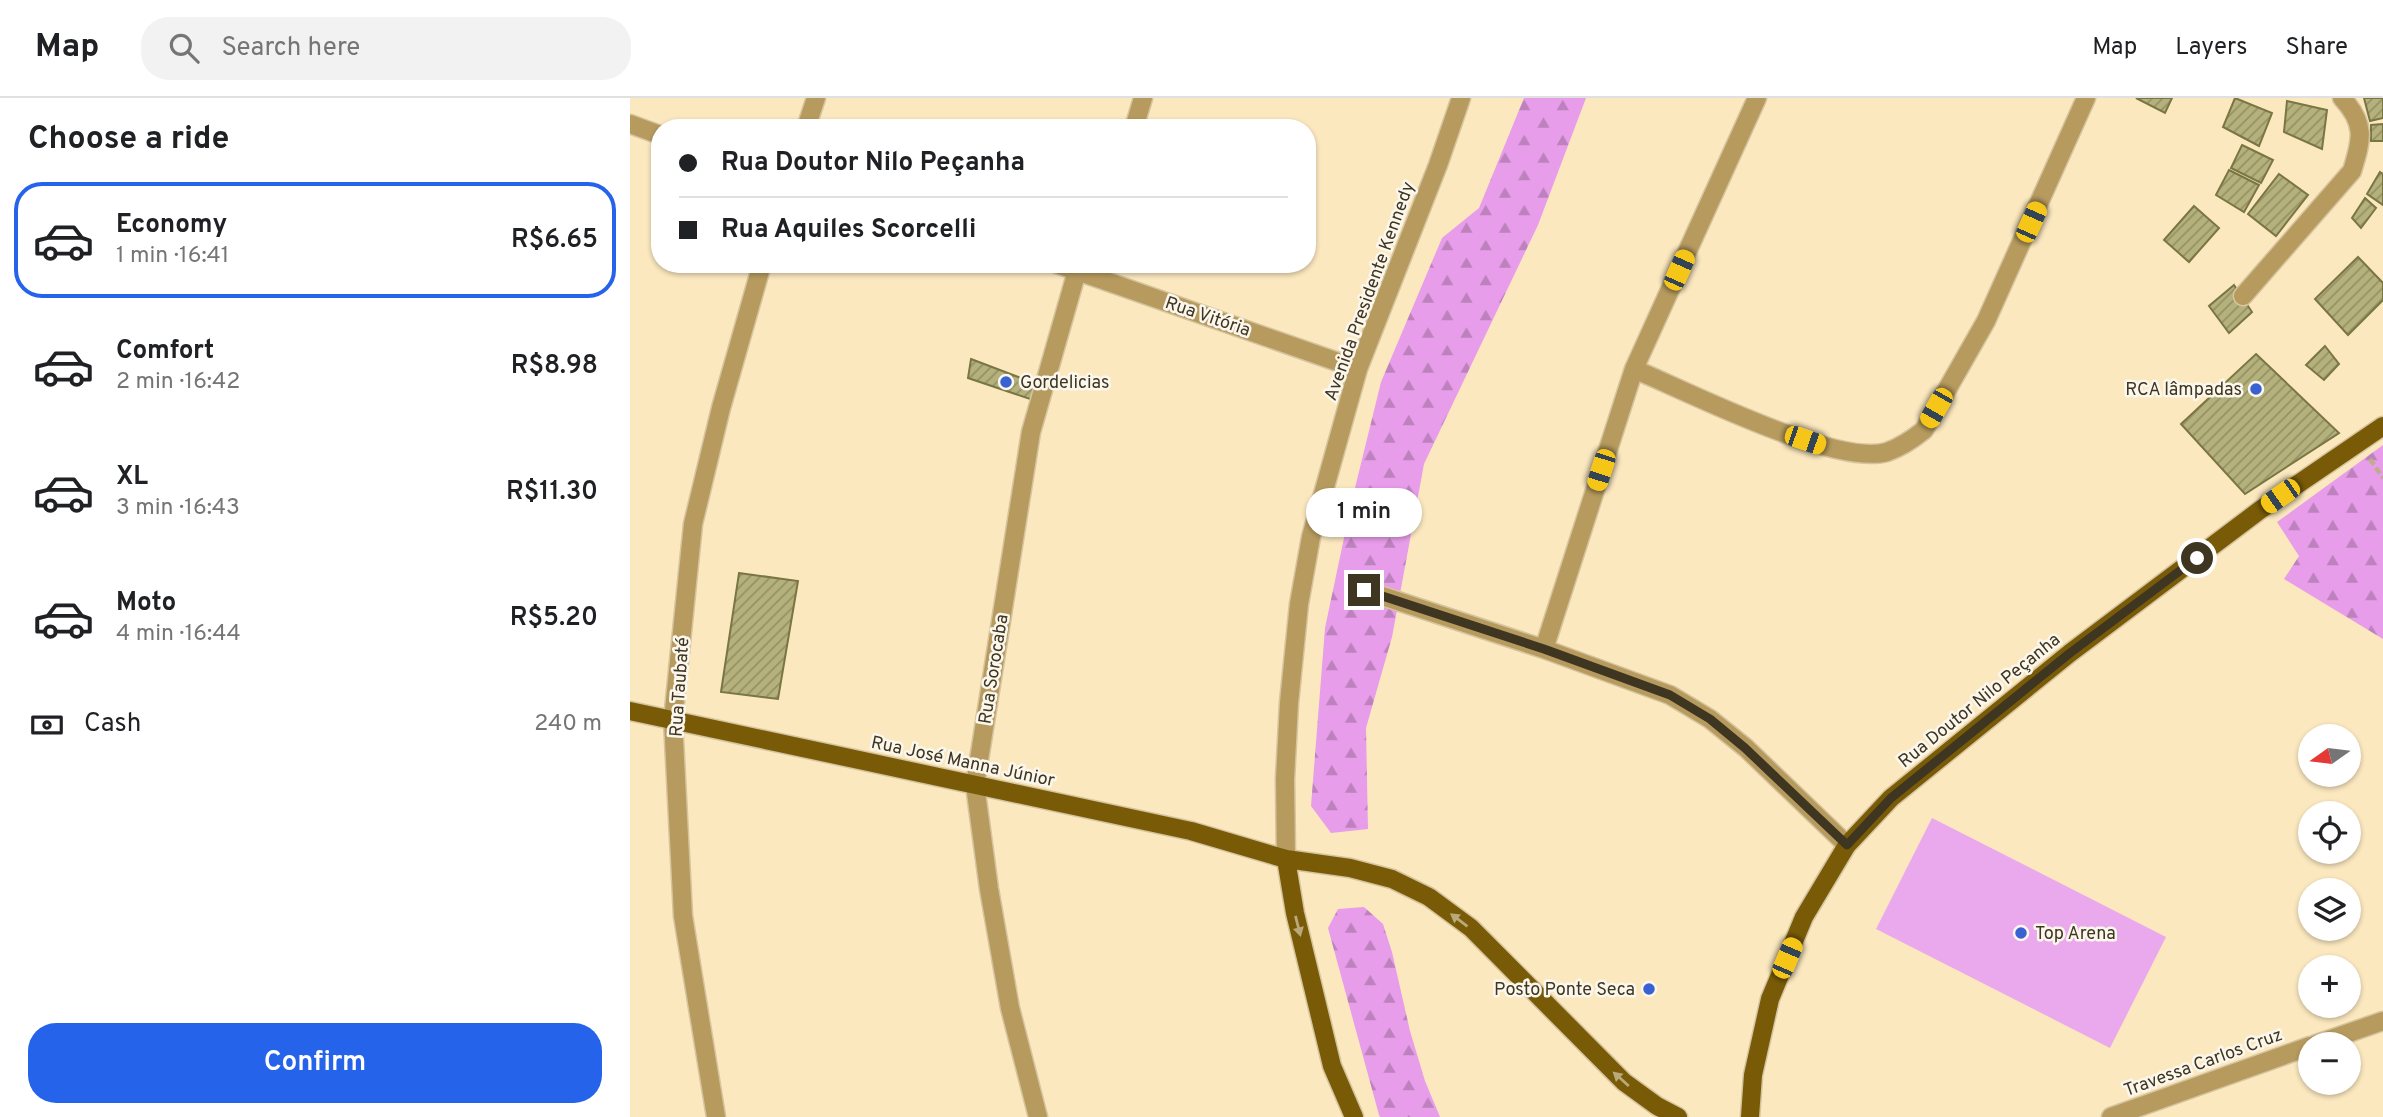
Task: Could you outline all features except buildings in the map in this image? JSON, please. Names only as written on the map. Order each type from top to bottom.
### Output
[{"type":"main road","name":"Rua Doutor Nilo Peçanha","points":[[1751,1117],[1753,1075],[1770,999],[1804,917],[1847,845],[1891,798],[2070,653],[2260,510],[2383,426]]},
{"type":"main road","name":"Rua José Manna Júnior","points":[[630,711],[1191,831],[1286,859]]},
{"type":"main road","name":"Avenida Presidente Kennedy","points":[[1286,859],[1295,914],[1332,1066],[1354,1117]]},
{"type":"main road","points":[[1286,859],[1350,868],[1392,879],[1429,897],[1471,928],[1624,1082],[1657,1106],[1678,1117]]},
{"type":"street","points":[[809,119],[816,98]]},
{"type":"street","points":[[1137,119],[1143,98]]},
{"type":"street","name":"Avenida Presidente Kennedy","points":[[1286,859],[1285,779],[1288,716],[1299,604],[1311,537],[1358,369],[1438,165],[1461,98]]},
{"type":"street","points":[[1544,649],[1634,369],[1756,98]]},
{"type":"street","points":[[1634,369],[1773,428],[1833,449],[1858,453],[1885,452],[1909,442],[1924,430],[1986,321],[2086,98]]},
{"type":"street","points":[[2243,296],[2352,171],[2359,150],[2360,131],[2357,115],[2342,98]]},
{"type":"street","points":[[630,124],[651,132]]},
{"type":"street","name":"Rua Taubaté","points":[[716,1117],[683,916],[673,720],[693,524],[721,408],[759,273]]},
{"type":"street","name":"Rua Sorocaba","points":[[1038,1117],[1010,1008],[989,889],[975,785],[1031,432],[1076,273]]},
{"type":"street","name":"Rua Vitória","points":[[1094,273],[1358,369]]},
{"type":"street","points":[[1364,590],[1544,649],[1670,695],[1710,719],[1745,748],[1847,845]]},
{"type":"street","name":"Travessa Carlos Cruz","points":[[2352,1032],[2383,1021]]},
{"type":"street","name":"Travessa Carlos Cruz","points":[[2111,1117],[2298,1051]]},
{"type":"green space","points":[[1524,98],[1586,98],[1538,225],[1424,464],[1392,637],[1366,728],[1368,829],[1331,833],[1311,806],[1325,628],[1381,382],[1442,238],[1479,208]]},
{"type":"green space","points":[[2383,445],[2383,639],[2284,579],[2299,556],[2277,522]]},
{"type":"green space","points":[[1364,907],[1383,924],[1410,1031],[1425,1081],[1440,1117],[1379,1115],[1328,928],[1338,909]]},
{"type":"shaded area","name":"Top Arena","points":[[1932,818],[2166,937],[2110,1048],[1876,929]]},
{"type":"place","name":"Gordelicias","points":[[1006,382]]},
{"type":"place","name":"RCA lâmpadas","points":[[2256,389]]},
{"type":"place","name":"Top Arena","points":[[2021,933]]},
{"type":"place","name":"Posto Ponte Seca","points":[[1649,989]]},
{"type":"route","points":[[1364,590],[1544,649],[1670,695],[1710,719],[1745,748],[1847,845],[1891,798],[2070,653],[2197,558]]}]
